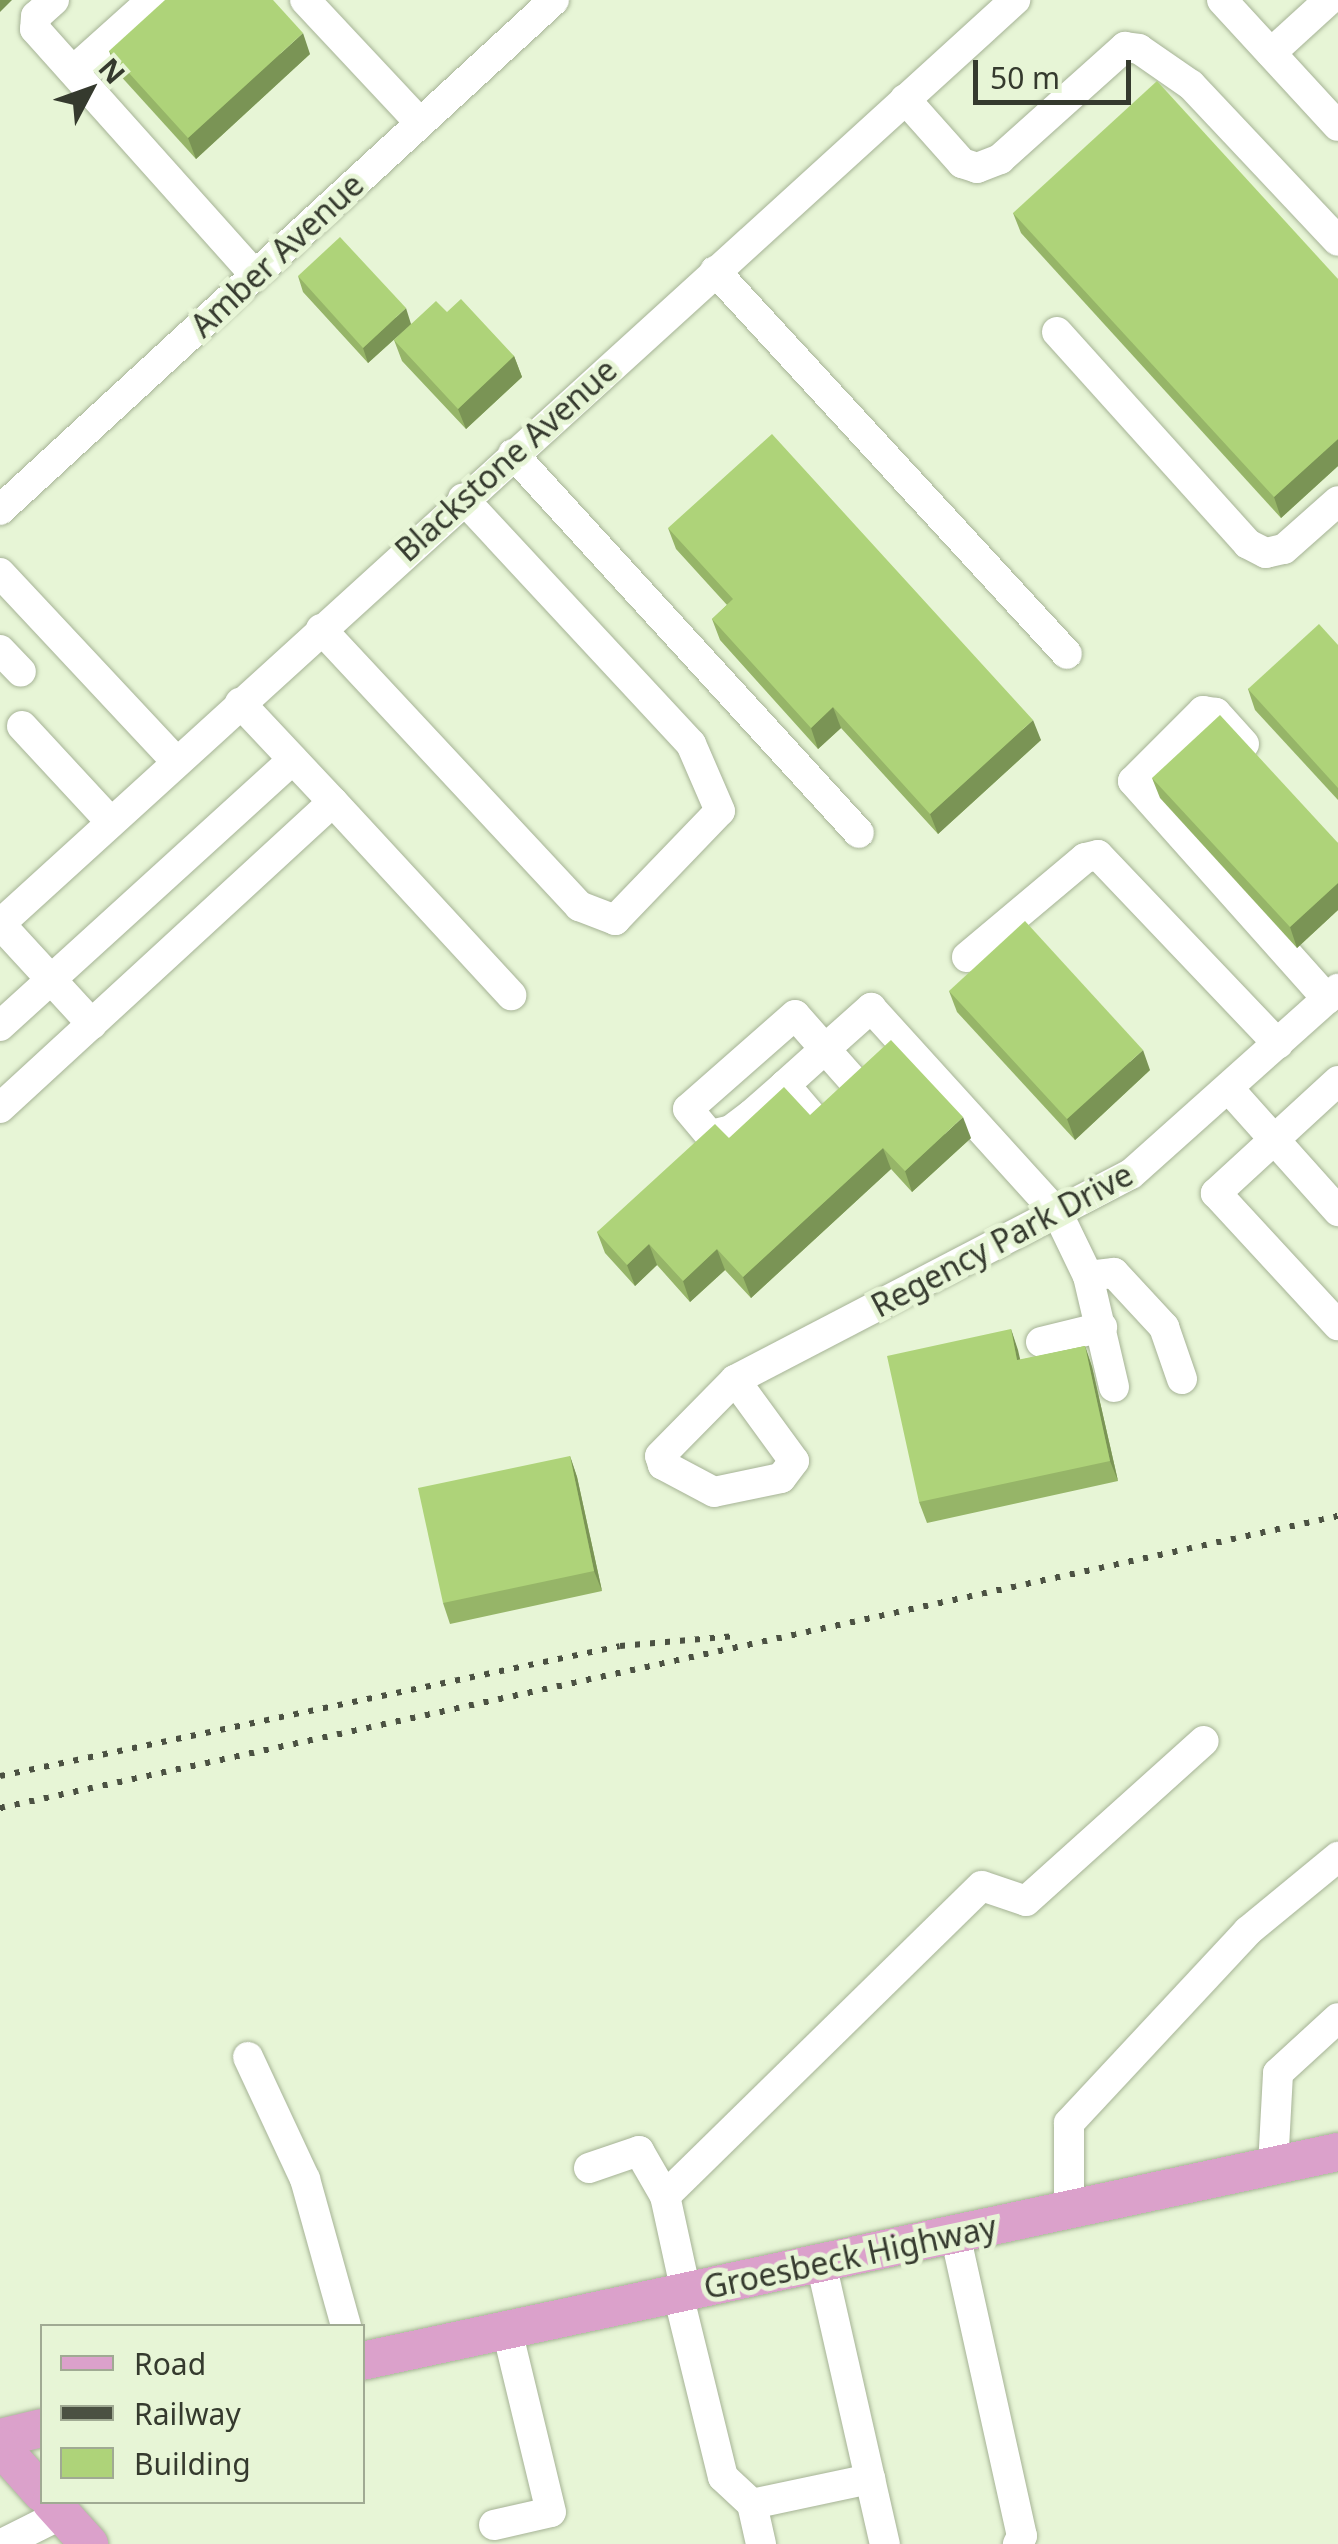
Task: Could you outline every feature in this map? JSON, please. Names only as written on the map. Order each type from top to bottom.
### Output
[{"type":"main road","name":"Groesbeck Highway","points":[[365,2360],[1338,2152]]},
{"type":"main road","points":[[0,2438],[40,2428]]},
{"type":"main road","points":[[0,2446],[40,2490]]},
{"type":"main road","points":[[53,2504],[90,2544]]},
{"type":"street","points":[[54,0],[32,22],[255,275]]},
{"type":"street","points":[[73,71],[152,0]]},
{"type":"street","points":[[305,0],[420,123]]},
{"type":"street","name":"Amber Avenue","points":[[0,510],[554,0]]},
{"type":"street","name":"Blackstone Avenue","points":[[0,924],[1015,0]]},
{"type":"street","points":[[1222,0],[1338,126]]},
{"type":"street","points":[[1271,53],[1329,0]]},
{"type":"street","points":[[905,99],[962,163],[978,168],[1000,159],[1124,48],[1139,50],[1192,85],[1338,241]]},
{"type":"street","points":[[715,272],[1067,654]]},
{"type":"street","points":[[1056,332],[1248,544],[1266,552],[1284,549],[1338,501]]},
{"type":"street","points":[[513,454],[859,833]]},
{"type":"street","points":[[321,629],[579,906],[615,920],[720,811],[692,744],[463,499]]},
{"type":"street","points":[[0,573],[176,761]]},
{"type":"street","points":[[240,703],[512,994]]},
{"type":"street","points":[[1264,766],[1209,709],[1132,781],[1333,994]]},
{"type":"street","points":[[22,726],[111,822]]},
{"type":"street","points":[[0,1026],[292,759]]},
{"type":"street","points":[[0,1108],[333,802]]},
{"type":"street","points":[[967,957],[1086,858],[1098,855],[1278,1044]]},
{"type":"street","points":[[0,924],[92,1024]]},
{"type":"street","name":"Regency Park Drive","points":[[735,1380],[1131,1174],[1333,994]]},
{"type":"street","points":[[857,1086],[825,1049],[795,1015],[688,1109],[710,1135],[731,1130],[785,1086],[825,1049],[871,1008],[1058,1214],[1088,1276],[1114,1387]]},
{"type":"street","points":[[1338,1082],[1216,1193],[1338,1325]]},
{"type":"street","points":[[785,1086],[815,1120]]},
{"type":"street","points":[[1229,1089],[1338,1211]]},
{"type":"street","points":[[1088,1276],[1114,1274],[1164,1327],[1182,1380]]},
{"type":"street","points":[[1040,1342],[1102,1326]]},
{"type":"street","points":[[666,2196],[982,1886],[1026,1901],[1204,1742]]},
{"type":"street","points":[[1070,2210],[1068,2123],[1248,1930],[1338,1857]]},
{"type":"street","points":[[1273,2166],[1278,2074],[1338,2018]]},
{"type":"street","points":[[248,2057],[306,2179],[345,2324]]},
{"type":"street","points":[[589,2168],[639,2151],[666,2196],[682,2293],[723,2477],[752,2504],[761,2544]]},
{"type":"street","points":[[955,2234],[1022,2536],[1018,2544]]},
{"type":"street","points":[[821,2263],[885,2544]]},
{"type":"street","points":[[494,2524],[552,2512],[507,2330]]},
{"type":"street","points":[[752,2504],[870,2479]]},
{"type":"street","points":[[2,2544],[51,2504]]},
{"type":"building","points":[[165,0],[273,0],[303,33],[188,138],[109,51]]},
{"type":"building","points":[[1157,81],[1338,279],[1338,439],[1274,497],[1013,213]]},
{"type":"building","points":[[340,237],[406,308],[363,348],[298,276]]},
{"type":"building","points":[[461,299],[514,356],[458,409],[394,340],[436,301],[447,312]]},
{"type":"building","points":[[772,434],[1033,720],[930,814],[833,707],[811,728],[712,619],[733,599],[668,528]]},
{"type":"building","points":[[1319,624],[1338,645],[1338,788],[1248,689]]},
{"type":"building","points":[[1220,715],[1338,843],[1338,883],[1290,927],[1152,778]]},
{"type":"building","points":[[1025,921],[1143,1050],[1067,1119],[949,991]]},
{"type":"building","points":[[891,1040],[963,1117],[905,1171],[883,1148],[743,1277],[717,1249],[683,1281],[649,1244],[627,1265],[597,1232],[715,1124],[729,1138],[784,1087],[810,1115]]},
{"type":"building","points":[[1011,1329],[1017,1360],[1085,1346],[1110,1461],[919,1502],[887,1356]]},
{"type":"building","points":[[570,1456],[594,1571],[443,1603],[418,1488]]},
{"type":"railway","points":[[0,1808],[1338,1516]]},
{"type":"railway","points":[[0,1776],[620,1646],[736,1636]]}]
